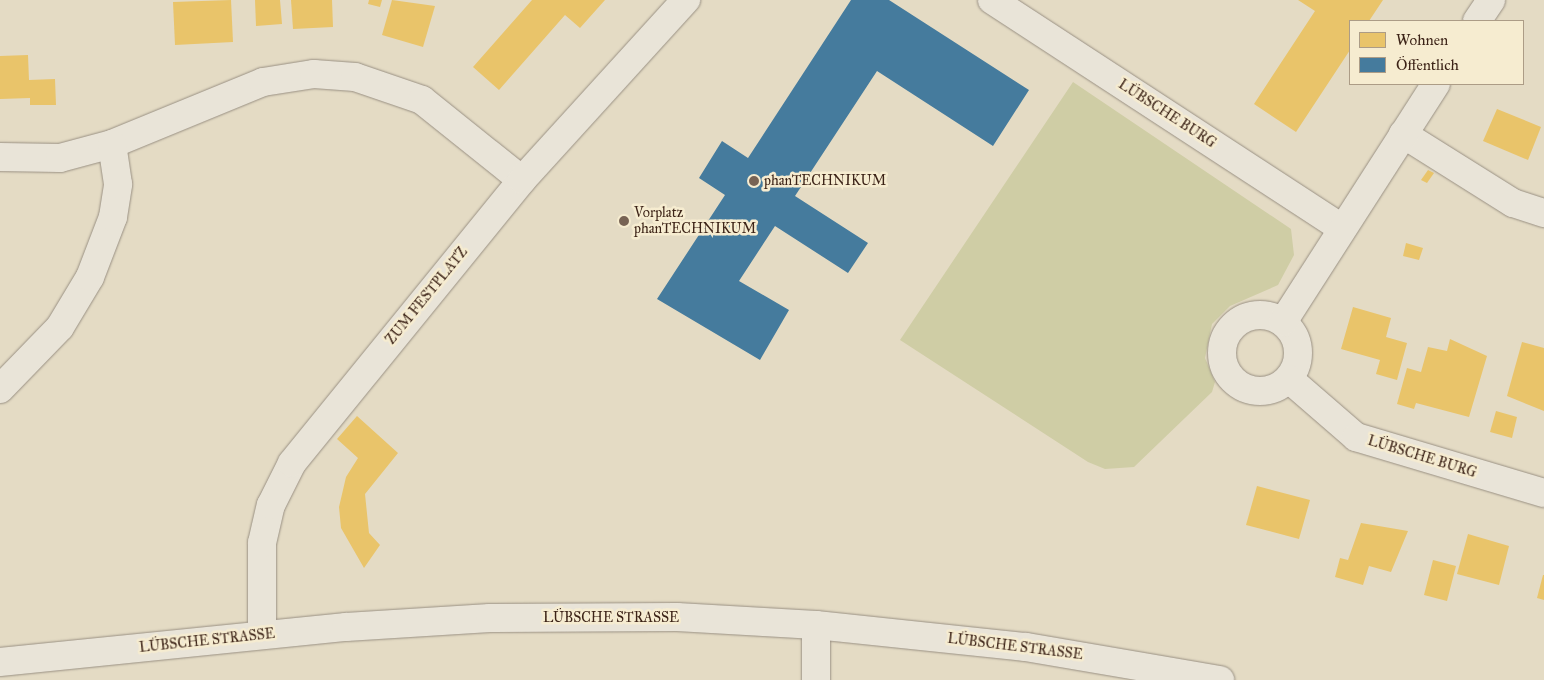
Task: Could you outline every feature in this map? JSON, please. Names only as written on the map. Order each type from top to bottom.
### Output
[{"type":"street","name":"ZUM FESTPLATZ","points":[[262,635],[262,543],[271,505],[292,463],[522,180],[686,0]]},
{"type":"street","name":"LÜBSCHE BURG","points":[[992,0],[1342,228]]},
{"type":"street","points":[[1478,20],[1491,0]]},
{"type":"street","points":[[0,157],[60,158],[112,144],[263,82],[314,74],[355,77],[422,100],[522,180]]},
{"type":"street","points":[[1283,322],[1435,85]]},
{"type":"street","points":[[1403,134],[1513,203],[1544,213]]},
{"type":"street","points":[[0,389],[60,327],[90,277],[113,217],[118,184],[112,144]]},
{"type":"street","points":[[1261,314],[1283,322],[1293,332],[1299,352],[1289,379],[1268,391],[1244,388],[1228,375],[1222,352],[1229,330],[1243,319],[1261,314]]},
{"type":"street","name":"LÜBSCHE BURG","points":[[1289,379],[1356,437],[1544,493]]},
{"type":"street","name":"LÜBSCHE STRASSE","points":[[0,662],[262,635],[490,618],[677,617],[816,625],[1026,647],[1218,680]]},
{"type":"street","points":[[816,625],[816,680]]},
{"type":"shaded area","points":[[1073,82],[1291,229],[1294,255],[1278,285],[1230,306],[1212,324],[1205,358],[1215,382],[1212,392],[1134,467],[1105,469],[1088,462],[900,340]]},
{"type":"building: Wohnen","points":[[231,0],[233,42],[175,45],[173,2]]},
{"type":"building: Wohnen","points":[[255,0],[280,0],[282,24],[256,26]]},
{"type":"building: Wohnen","points":[[291,0],[332,0],[333,27],[293,29]]},
{"type":"building: Wohnen","points":[[369,0],[382,0],[380,7],[368,4]]},
{"type":"building: Wohnen","points":[[392,0],[435,6],[423,47],[382,35]]},
{"type":"building: Wohnen","points":[[532,0],[605,0],[580,28],[565,15],[499,90],[473,67]]},
{"type":"building: Wohnen","points":[[1298,0],[1383,0],[1370,20],[1349,20],[1349,52],[1296,132],[1254,104],[1315,11]]},
{"type":"building: Wohnen","points":[[28,55],[29,80],[55,79],[56,105],[30,105],[30,98],[0,99],[0,56]]},
{"type":"building: Wohnen","points":[[1497,109],[1541,127],[1528,160],[1483,141]]},
{"type":"building: Wohnen","points":[[1428,170],[1434,173],[1427,183],[1421,180]]},
{"type":"building: Wohnen","points":[[1406,243],[1423,248],[1419,260],[1403,256]]},
{"type":"building: Wohnen","points":[[1353,307],[1391,318],[1386,337],[1407,343],[1397,380],[1376,374],[1380,360],[1341,349]]},
{"type":"building: Wohnen","points":[[1450,339],[1487,356],[1469,417],[1416,403],[1414,409],[1397,404],[1407,368],[1421,372],[1428,347],[1447,351]]},
{"type":"building: Wohnen","points":[[1522,342],[1544,348],[1544,411],[1507,396]]},
{"type":"building: Wohnen","points":[[1496,411],[1517,417],[1512,438],[1490,432]]},
{"type":"building: Wohnen","points":[[357,416],[398,453],[365,494],[369,533],[380,545],[364,568],[341,528],[339,507],[346,477],[358,458],[337,439]]},
{"type":"building: Wohnen","points":[[1257,486],[1310,500],[1299,539],[1246,525]]},
{"type":"building: Wohnen","points":[[1361,523],[1408,531],[1391,572],[1369,566],[1363,585],[1335,577],[1340,558],[1348,560]]},
{"type":"building: Wohnen","points":[[1468,534],[1509,546],[1499,585],[1457,574]]},
{"type":"building: Wohnen","points":[[1433,560],[1456,566],[1447,601],[1424,595]]},
{"type":"building: Wohnen","points":[[1544,575],[1544,600],[1537,598]]},
{"type":"building: Öffentlich","name":"phanTECHNIKUM","points":[[851,0],[889,0],[1029,90],[993,146],[877,71],[795,196],[868,243],[848,273],[775,226],[739,281],[789,310],[760,360],[657,299],[725,195],[699,178],[722,141],[748,158]]},
{"type":"place","name":"phanTECHNIKUM","points":[[754,181]]},
{"type":"place","name":"Vorplatz phanTECHNIKUM","points":[[624,221]]}]
